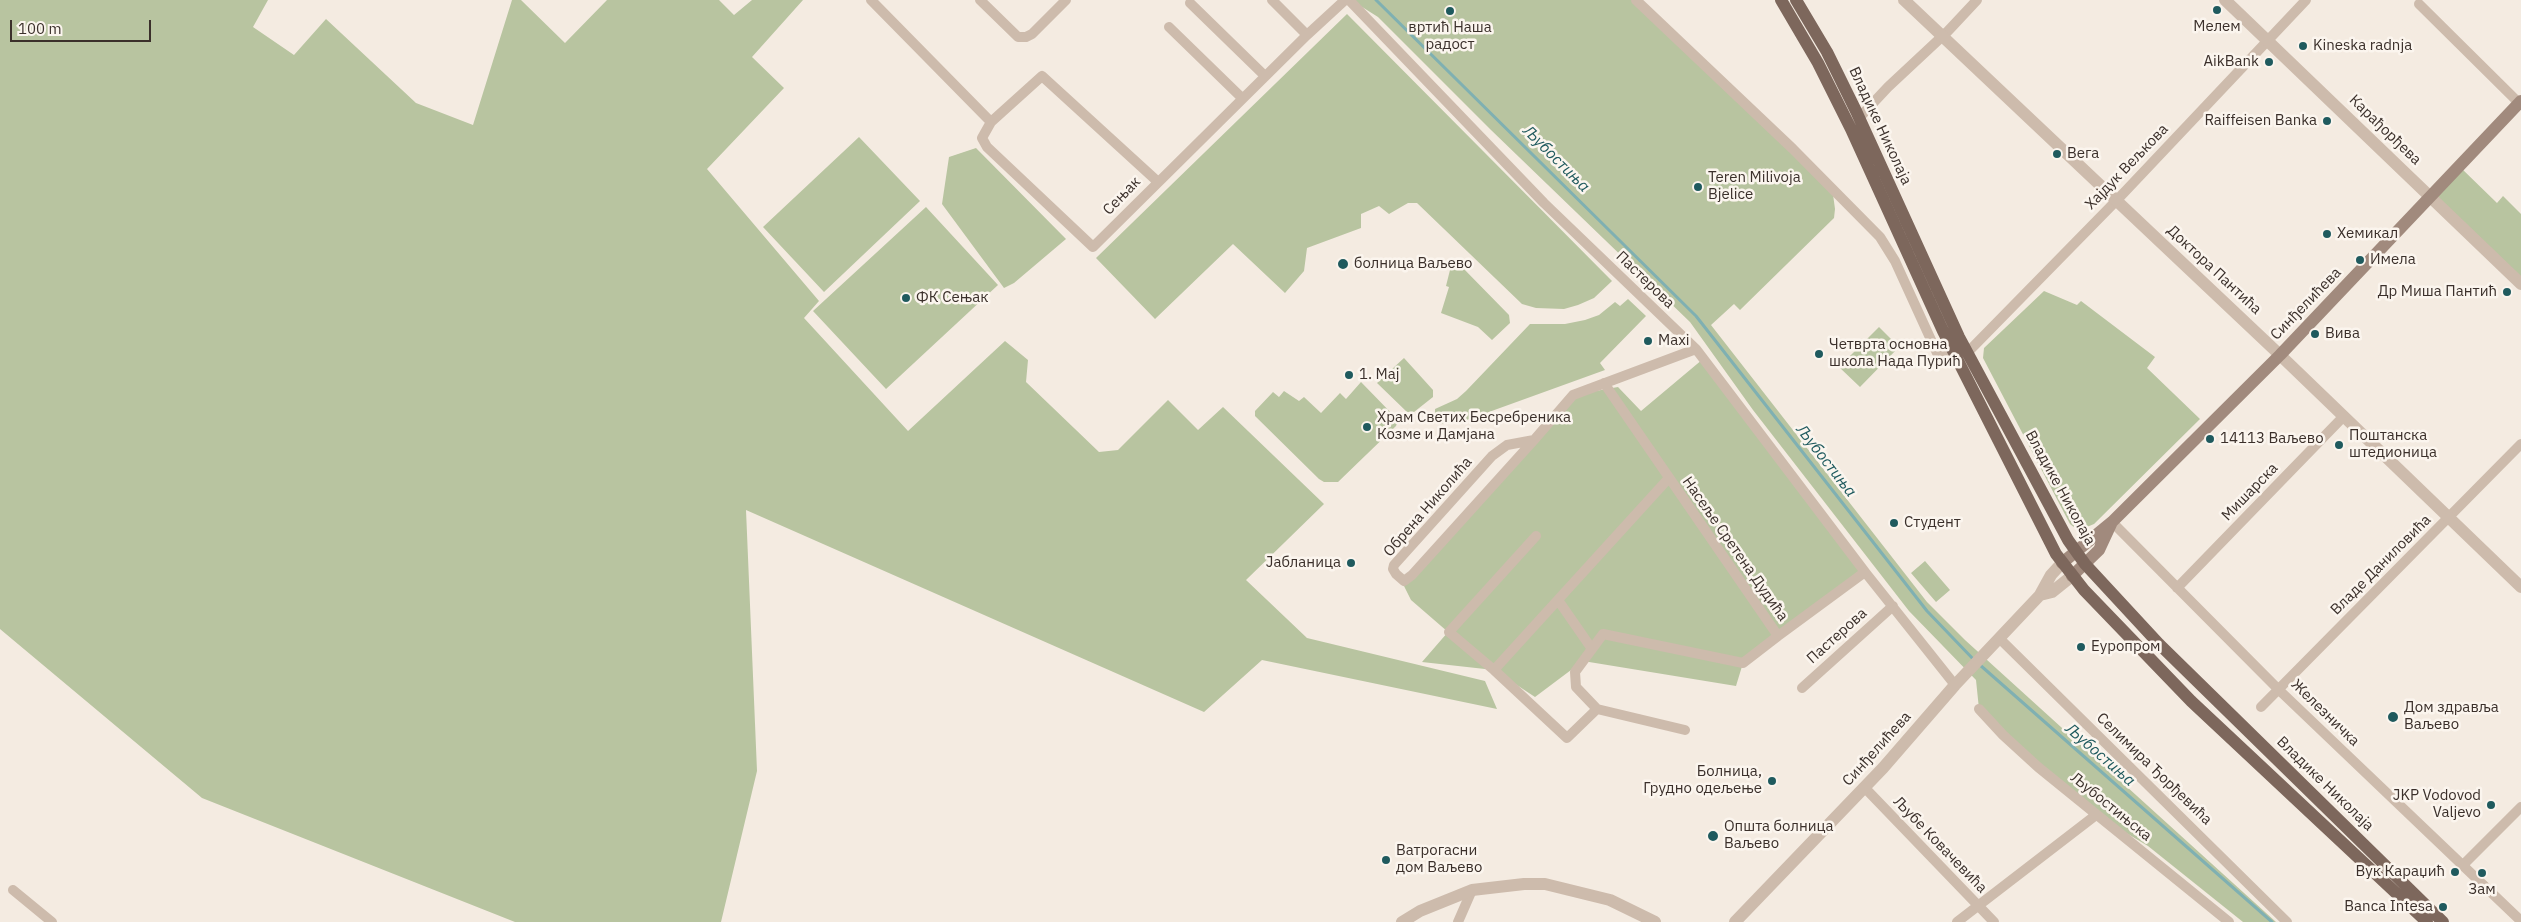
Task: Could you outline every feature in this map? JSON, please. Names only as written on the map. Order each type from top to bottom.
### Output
[{"type":"main road","name":"Владике Николаја","points":[[1781,0],[1818,63],[1851,129],[1952,349],[2047,538],[2062,563],[2126,635],[2231,740],[2426,922]]},
{"type":"main road","name":"Владике Николаја","points":[[1796,0],[1827,52],[1859,118],[1967,353],[2076,551],[2085,564],[2160,644],[2443,922]]},
{"type":"main road","name":"Синђелићева","points":[[2062,563],[2112,522],[2280,354],[2432,197],[2520,102]]},
{"type":"main road","name":"Синђелићева","points":[[2072,576],[2098,550],[2112,522]]},
{"type":"street","points":[[871,0],[991,122]]},
{"type":"street","points":[[980,0],[1018,37],[1032,34],[1066,0]]},
{"type":"street","points":[[1272,0],[1307,35]]},
{"type":"street","points":[[1158,181],[1345,0]]},
{"type":"street","name":"Пастерова","points":[[1349,0],[1544,203],[1696,349],[1865,572],[1954,684]]},
{"type":"street","points":[[1636,0],[1793,149],[1880,237],[1895,261],[1937,353],[1952,349]]},
{"type":"street","name":"Доктора Пантића","points":[[1904,0],[2280,354],[2521,587]]},
{"type":"street","points":[[1859,118],[1888,86],[1942,36],[1977,0]]},
{"type":"street","name":"Карађорђева","points":[[2225,0],[2521,284]]},
{"type":"street","name":"Хајдук Вељкова","points":[[1967,353],[2117,200],[2306,0]]},
{"type":"street","points":[[1190,3],[1265,76]]},
{"type":"street","name":"Синђелићева","points":[[2419,4],[2520,102]]},
{"type":"street","points":[[1169,27],[1242,98]]},
{"type":"street","name":"Сењак","points":[[1046,76],[1158,181],[1094,247],[987,147],[982,138],[991,122],[1037,79],[1046,76]]},
{"type":"street","name":"Обрена Николића","points":[[1534,440],[1507,445],[1492,456],[1394,565],[1393,569],[1396,574],[1404,581],[1408,579],[1534,440],[1573,395],[1696,349]]},
{"type":"street","name":"Насеље Сретена Дудића","points":[[1604,383],[1668,479],[1778,636]]},
{"type":"street","name":"Мишарска","points":[[2177,588],[2344,416]]},
{"type":"street","name":"Владе Даниловића","points":[[2261,707],[2521,444]]},
{"type":"street","name":"Насеље Сретена Дудића","points":[[1494,670],[1668,479]]},
{"type":"street","name":"Железничка","points":[[2112,522],[2279,690],[2521,922]]},
{"type":"street","points":[[1536,536],[1449,632],[1494,670],[1566,738],[1597,710],[1685,730]]},
{"type":"street","name":"Синђелићева","points":[[1734,922],[1865,788],[1954,684],[2040,595],[2050,575],[2062,563]]},
{"type":"street","name":"Насеље Сретена Дудића","points":[[1597,710],[1576,687],[1575,672],[1603,634],[1743,663],[1865,572]]},
{"type":"street","name":"Синђелићева","points":[[2040,595],[2052,592],[2072,576]]},
{"type":"street","points":[[1558,600],[1592,649]]},
{"type":"street","name":"Пастерова","points":[[1802,688],[1892,606]]},
{"type":"street","name":"Селимира Ђорђевића","points":[[1999,638],[2287,922]]},
{"type":"street","name":"Љубостињска","points":[[1979,709],[2020,751],[2229,922]]},
{"type":"street","name":"Љубе Ковачевића","points":[[1865,788],[1994,922]]},
{"type":"street","points":[[2463,865],[2521,807]]},
{"type":"street","points":[[1957,922],[2096,815]]},
{"type":"street","points":[[1402,922],[1420,911],[1472,890],[1524,884],[1545,884],[1610,900],[1655,922]]},
{"type":"street","points":[[13,890],[52,922]]},
{"type":"street","points":[[1458,922],[1472,890]]},
{"type":"green space","points":[[0,0],[268,0],[253,27],[294,55],[326,19],[416,103],[473,125],[512,0],[521,0],[565,43],[607,0],[719,0],[734,15],[752,0],[803,0],[752,57],[784,88],[707,169],[819,301],[804,318],[908,431],[1005,341],[1028,360],[1026,382],[1099,452],[1118,450],[1168,400],[1198,430],[1223,407],[1324,504],[1246,580],[1307,638],[1485,681],[1497,709],[1262,660],[1204,712],[746,510],[757,771],[721,922],[515,922],[202,798],[0,629]]},
{"type":"green space","points":[[1351,0],[1636,0],[1832,187],[1835,209],[1834,218],[1740,310],[1734,304],[1711,325],[1927,602],[1965,640],[2276,922],[2243,922],[2148,846],[2096,815],[1979,709],[1976,680],[1909,611],[1753,410],[1690,322],[1491,130],[1378,17]]},
{"type":"green space","points":[[1347,14],[1612,281],[1594,298],[1564,309],[1536,308],[1522,304],[1417,203],[1408,203],[1389,214],[1379,206],[1361,214],[1361,228],[1307,248],[1304,271],[1285,293],[1233,244],[1155,319],[1096,258]]},
{"type":"green space","points":[[859,137],[920,201],[824,292],[763,227]]},
{"type":"green space","points":[[976,148],[1066,239],[1014,283],[1004,288],[942,204],[949,157]]},
{"type":"green space","points":[[2460,167],[2497,203],[2503,196],[2521,214],[2521,284],[2432,197]]},
{"type":"green space","name":"ФК Сењак","points":[[926,207],[998,285],[886,389],[813,311]]},
{"type":"green space","points":[[1456,264],[1461,266],[1509,315],[1510,323],[1492,340],[1478,327],[1441,313],[1449,287],[1446,286],[1451,266]]},
{"type":"green space","points":[[2044,291],[2077,305],[2081,301],[2155,357],[2147,368],[2200,419],[2094,524],[2082,529],[2075,528],[2070,524],[1983,358],[1984,348]]},
{"type":"green space","points":[[1628,299],[1646,316],[1600,363],[1605,370],[1464,421],[1459,413],[1448,416],[1446,424],[1435,422],[1435,409],[1457,399],[1466,391],[1530,324],[1565,324],[1585,320],[1599,315],[1615,302],[1620,306]]},
{"type":"green space","points":[[1879,327],[1899,347],[1860,387],[1839,367]]},
{"type":"green space","points":[[1404,358],[1433,390],[1433,397],[1414,412],[1407,412],[1377,383]]},
{"type":"green space","points":[[1703,359],[1865,572],[1743,663],[1736,686],[1583,661],[1535,697],[1494,670],[1422,662],[1448,632],[1411,600],[1404,586],[1573,395],[1618,387],[1641,411]]},
{"type":"green space","points":[[1361,382],[1398,420],[1396,426],[1338,482],[1324,482],[1319,479],[1255,416],[1255,411],[1273,392],[1279,397],[1284,391],[1299,401],[1304,397],[1321,413],[1340,393],[1346,399]]},
{"type":"green space","name":"Студент","points":[[1925,561],[1950,590],[1936,602],[1911,573]]},
{"type":"waterway","name":"Љубостиња","points":[[1376,0],[1696,316],[1927,611],[1975,661]]},
{"type":"waterway","name":"Љубостиња","points":[[1980,665],[2272,922]]},
{"type":"place","name":"Мелем","points":[[2217,10]]},
{"type":"place","name":"вртић Наша радост","points":[[1450,11]]},
{"type":"place","name":"Kineska radnja","points":[[2303,46]]},
{"type":"place","name":"AikBank","points":[[2269,62]]},
{"type":"place","name":"Raiffeisen Banka","points":[[2327,121]]},
{"type":"place","name":"Вега","points":[[2057,154]]},
{"type":"place","name":"Teren Milivoja Bjelice","points":[[1698,187]]},
{"type":"place","name":"Хемикал","points":[[2327,234]]},
{"type":"place","name":"Имела","points":[[2360,260]]},
{"type":"place","name":"болница Ваљево","points":[[1343,264]]},
{"type":"place","name":"Др Миша Пантић","points":[[2507,292]]},
{"type":"place","name":"ФК Сењак","points":[[906,298]]},
{"type":"place","name":"Вива","points":[[2315,334]]},
{"type":"place","name":"Maxi","points":[[1648,341]]},
{"type":"place","name":"Четврта основна школа Нада Пурић","points":[[1819,354]]},
{"type":"place","name":"1. Мај","points":[[1349,375]]},
{"type":"place","name":"Храм Светих Бесребреника Козме и Дамјана","points":[[1367,427]]},
{"type":"place","name":"14113 Ваљево","points":[[2210,439]]},
{"type":"place","name":"Поштанска штедионица","points":[[2339,445]]},
{"type":"place","name":"Студент","points":[[1894,523]]},
{"type":"place","name":"Јабланица","points":[[1351,563]]},
{"type":"place","name":"Еуропром","points":[[2081,647]]},
{"type":"place","name":"Дом здравља Ваљево","points":[[2393,717]]},
{"type":"place","name":"Болница, Грудно одељење","points":[[1772,781]]},
{"type":"place","name":"JKP Vodovod Valjevo","points":[[2491,805]]},
{"type":"place","name":"Општа болница Ваљево","points":[[1713,836]]},
{"type":"place","name":"Ватрогасни дом Ваљево","points":[[1386,860]]},
{"type":"place","name":"Вук Караџић","points":[[2455,872]]},
{"type":"place","name":"Зам","points":[[2482,873]]},
{"type":"place","name":"Banca Intesa","points":[[2443,907]]}]
